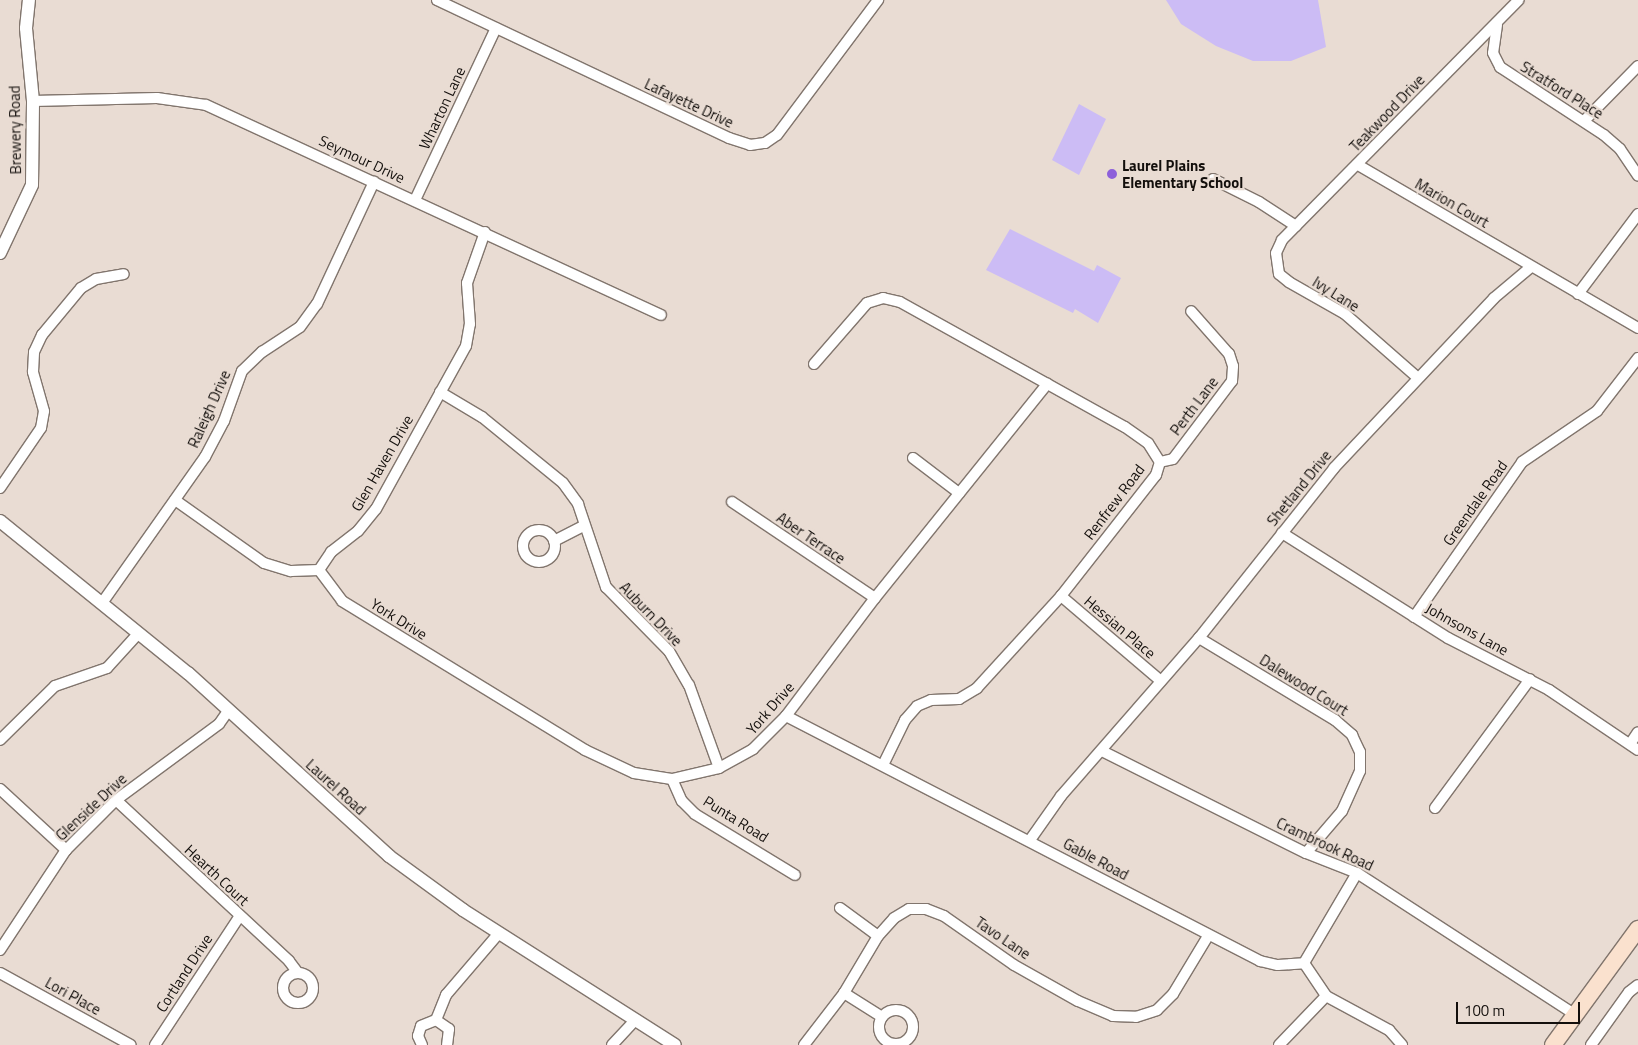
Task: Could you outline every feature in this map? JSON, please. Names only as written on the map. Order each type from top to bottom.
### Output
[{"type":"main road","points":[[1553,1045],[1637,933]]},
{"type":"street","name":"Brewery Road","points":[[0,254],[32,185],[33,101],[26,28],[29,0]]},
{"type":"street","name":"Lafayette Drive","points":[[437,0],[720,134],[750,145],[765,143],[777,135],[878,0]]},
{"type":"street","points":[[1498,21],[1519,0]]},
{"type":"street","name":"Stratford Place","points":[[1498,21],[1493,37],[1494,52],[1500,67],[1513,78],[1584,121],[1620,149],[1638,176]]},
{"type":"street","name":"Teakwood Drive","points":[[1296,226],[1498,21]]},
{"type":"street","name":"Wharton Lane","points":[[415,200],[496,28]]},
{"type":"street","points":[[1584,121],[1638,66]]},
{"type":"street","name":"Seymour Drive","points":[[33,101],[157,98],[206,105],[485,232],[661,315]]},
{"type":"street","name":"Marion Court","points":[[1358,165],[1531,267]]},
{"type":"street","points":[[1213,179],[1259,202],[1296,226]]},
{"type":"street","name":"Raleigh Drive","points":[[102,604],[205,457],[224,421],[242,371],[262,352],[300,327],[317,304],[374,182]]},
{"type":"street","points":[[1578,294],[1638,214]]},
{"type":"street","name":"Ivy Lane","points":[[1296,226],[1282,240],[1276,253],[1279,274],[1345,314],[1418,378]]},
{"type":"street","name":"Glen Haven Drive","points":[[319,570],[331,552],[358,531],[376,509],[466,346],[470,324],[467,283],[485,232]]},
{"type":"street","points":[[1531,267],[1638,328]]},
{"type":"street","name":"Shetland Drive","points":[[1030,840],[1062,796],[1199,638],[1334,468],[1494,298],[1531,267]]},
{"type":"street","points":[[0,488],[41,428],[44,411],[33,372],[34,352],[42,336],[81,288],[96,279],[124,274]]},
{"type":"street","name":"Renfrew Road","points":[[814,364],[851,318],[867,302],[883,298],[900,302],[1148,443],[1160,462],[1156,476],[1061,596],[977,688],[959,699],[931,700],[917,706],[905,720],[883,765]]},
{"type":"street","name":"Perth Lane","points":[[1160,462],[1173,458],[1232,381],[1233,366],[1229,354],[1191,311]]},
{"type":"street","name":"Greendale Road","points":[[1414,617],[1522,462],[1597,411],[1638,358]]},
{"type":"street","name":"York Drive","points":[[319,570],[349,605],[585,750],[634,773],[672,779],[719,768],[753,750],[786,716],[875,598],[1047,384]]},
{"type":"street","name":"Auburn Drive","points":[[440,392],[482,416],[562,483],[578,504],[606,587],[669,651],[689,685],[719,768]]},
{"type":"street","points":[[913,458],[959,493]]},
{"type":"street","points":[[175,500],[264,563],[291,571],[319,570]]},
{"type":"street","name":"Aber Terrace","points":[[732,502],[875,598]]},
{"type":"street","name":"Laurel Road","points":[[0,521],[138,635],[188,672],[228,711],[389,856],[499,934],[675,1045]]},
{"type":"street","points":[[554,541],[584,526]]},
{"type":"street","name":"Johnsons Lane","points":[[1282,533],[1448,638],[1530,679],[1634,747]]},
{"type":"street","name":"Hessian Place","points":[[1061,596],[1161,681]]},
{"type":"street","points":[[0,740],[55,686],[107,668],[138,635]]},
{"type":"street","name":"Dalewood Court","points":[[1199,638],[1335,720],[1352,735],[1360,752],[1360,771],[1355,784],[1342,811],[1306,853]]},
{"type":"street","points":[[1435,808],[1530,679]]},
{"type":"street","name":"Glenside Drive","points":[[0,950],[66,850],[116,800],[218,724],[228,711]]},
{"type":"street","name":"Gable Road","points":[[786,716],[1030,840],[1208,936],[1260,961],[1278,965],[1304,962]]},
{"type":"street","points":[[1634,747],[1638,732]]},
{"type":"street","name":"Crambrook Road","points":[[1102,751],[1306,853],[1357,873],[1576,1015]]},
{"type":"street","name":"Punta Road","points":[[672,779],[682,801],[695,814],[795,875]]},
{"type":"street","points":[[0,790],[66,850]]},
{"type":"street","name":"Hearth Court","points":[[116,800],[239,917],[290,960],[298,972]]},
{"type":"street","points":[[1357,873],[1304,962],[1326,996],[1389,1030],[1402,1045]]},
{"type":"street","points":[[840,908],[878,936]]},
{"type":"street","name":"Tavo Lane","points":[[804,1045],[844,993],[878,936],[894,918],[909,909],[926,909],[944,916],[1014,965],[1078,1002],[1113,1016],[1136,1017],[1157,1010],[1173,994],[1208,936]]},
{"type":"street","name":"Cortland Drive","points":[[155,1045],[239,917]]},
{"type":"street","points":[[422,1045],[418,1036],[421,1026],[436,1020],[446,995],[499,934]]},
{"type":"street","name":"Lori Place","points":[[0,973],[132,1045]]},
{"type":"street","points":[[1596,1043],[1629,992],[1638,985]]},
{"type":"street","points":[[844,993],[882,1017]]},
{"type":"street","points":[[1279,1045],[1326,996]]},
{"type":"street","points":[[612,1045],[636,1019]]},
{"type":"street","points":[[436,1020],[449,1030],[447,1045]]},
{"type":"shaded area","points":[[1166,0],[1318,0],[1326,47],[1291,61],[1253,61],[1216,46],[1181,24]]},
{"type":"shaded area","points":[[1079,104],[1106,119],[1079,175],[1052,160]]},
{"type":"shaded area","points":[[1010,229],[1094,271],[1097,265],[1121,278],[1098,323],[1075,309],[1073,313],[986,270]]},
{"type":"place","name":"Laurel Plains Elementary School","points":[[1112,174]]}]
